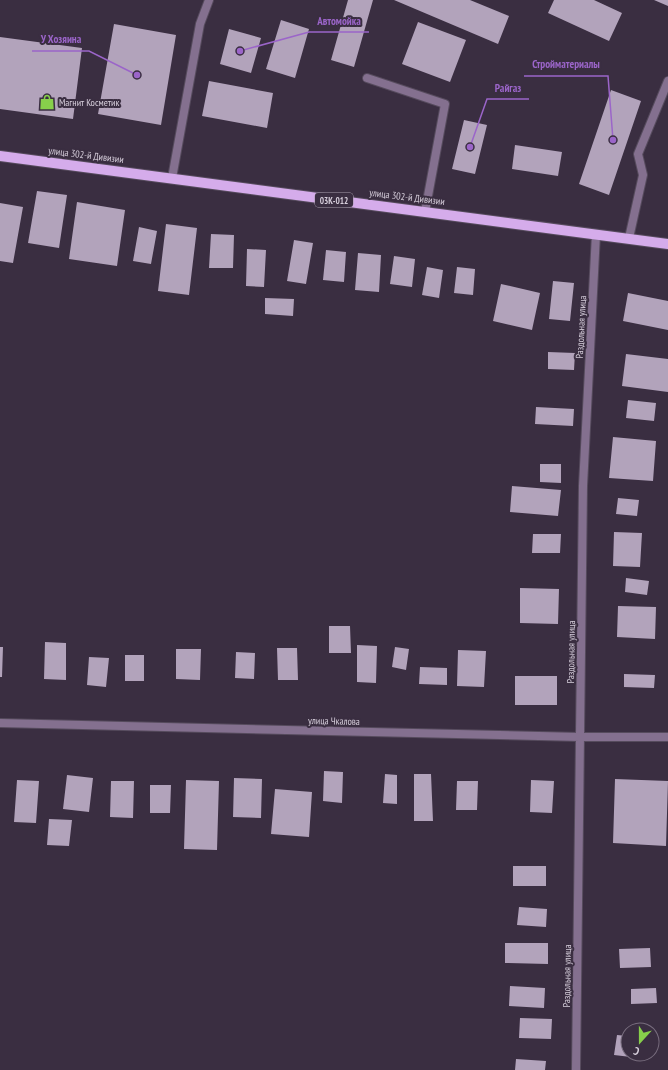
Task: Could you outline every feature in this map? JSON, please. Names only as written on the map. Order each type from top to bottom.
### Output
[{"type":"main road","name":"улица 302-й Дивизии","points":[[0,156],[668,244]]},
{"type":"street","points":[[172,178],[200,24],[209,0]]},
{"type":"street","points":[[368,78],[445,104],[425,212]]},
{"type":"street","points":[[629,238],[643,175],[638,154],[668,81]]},
{"type":"street","name":"Раздольная улица","points":[[576,1070],[583,486],[596,234]]},
{"type":"street","name":"улица Чкалова","points":[[0,723],[580,737],[668,737]]},
{"type":"building","points":[[348,0],[373,0],[354,67],[331,60]]},
{"type":"building","points":[[394,0],[470,0],[509,16],[498,44]]},
{"type":"building","points":[[554,0],[594,0],[622,13],[609,41],[548,13]]},
{"type":"building","points":[[654,0],[668,0],[668,6]]},
{"type":"building","points":[[281,20],[309,29],[295,78],[266,69]]},
{"type":"building","points":[[418,22],[466,40],[450,82],[402,64]]},
{"type":"building","points":[[114,24],[176,35],[161,125],[98,114]]},
{"type":"building","points":[[229,29],[261,38],[251,73],[220,64]]},
{"type":"building","points":[[0,37],[82,48],[73,119],[0,109]]},
{"type":"building","points":[[209,81],[273,93],[267,128],[202,116]]},
{"type":"building","points":[[611,90],[641,101],[609,195],[579,184]]},
{"type":"building","points":[[464,120],[487,125],[475,174],[452,169]]},
{"type":"building","points":[[515,145],[562,152],[558,176],[512,169]]},
{"type":"building","points":[[37,191],[67,195],[59,248],[28,243]]},
{"type":"building","points":[[77,202],[125,210],[117,266],[69,259]]},
{"type":"building","points":[[0,203],[23,207],[13,263],[0,261]]},
{"type":"building","points":[[166,224],[197,228],[189,295],[158,291]]},
{"type":"building","points":[[139,227],[157,231],[151,264],[133,261]]},
{"type":"building","points":[[211,234],[234,235],[233,268],[209,268]]},
{"type":"building","points":[[294,240],[313,243],[306,284],[287,281]]},
{"type":"building","points":[[247,249],[266,250],[264,287],[246,286]]},
{"type":"building","points":[[326,250],[346,252],[344,282],[323,280]]},
{"type":"building","points":[[358,253],[381,255],[379,292],[355,290]]},
{"type":"building","points":[[394,256],[415,259],[412,287],[390,284]]},
{"type":"building","points":[[427,267],[443,270],[439,298],[422,295]]},
{"type":"building","points":[[457,267],[475,269],[473,295],[454,293]]},
{"type":"building","points":[[553,281],[574,283],[570,321],[549,319]]},
{"type":"building","points":[[501,284],[540,293],[532,330],[493,321]]},
{"type":"building","points":[[628,293],[668,301],[668,330],[623,321]]},
{"type":"building","points":[[265,298],[294,299],[293,316],[265,314]]},
{"type":"building","points":[[548,352],[575,353],[574,370],[548,369]]},
{"type":"building","points":[[626,354],[668,359],[668,392],[622,386]]},
{"type":"building","points":[[628,400],[656,403],[654,421],[626,418]]},
{"type":"building","points":[[536,407],[574,409],[573,426],[535,424]]},
{"type":"building","points":[[613,437],[656,441],[653,481],[609,478]]},
{"type":"building","points":[[540,464],[561,464],[561,483],[540,482]]},
{"type":"building","points":[[512,486],[561,490],[558,516],[510,512]]},
{"type":"building","points":[[618,498],[639,500],[637,516],[616,514]]},
{"type":"building","points":[[614,532],[642,533],[640,567],[613,566]]},
{"type":"building","points":[[533,534],[561,534],[560,553],[532,553]]},
{"type":"building","points":[[626,578],[649,581],[647,595],[625,592]]},
{"type":"building","points":[[520,588],[559,589],[558,624],[520,623]]},
{"type":"building","points":[[618,606],[656,607],[655,639],[617,637]]},
{"type":"building","points":[[329,626],[350,626],[351,653],[329,653]]},
{"type":"building","points":[[45,642],[66,643],[66,680],[44,679]]},
{"type":"building","points":[[357,645],[377,646],[376,683],[357,682]]},
{"type":"building","points":[[0,647],[3,647],[2,677],[0,677]]},
{"type":"building","points":[[395,647],[409,649],[406,670],[392,667]]},
{"type":"building","points":[[277,648],[297,648],[298,680],[278,680]]},
{"type":"building","points":[[176,649],[201,649],[200,680],[176,679]]},
{"type":"building","points":[[458,650],[486,651],[484,687],[457,686]]},
{"type":"building","points":[[236,652],[255,653],[254,679],[235,678]]},
{"type":"building","points":[[125,655],[144,655],[144,681],[125,681]]},
{"type":"building","points":[[89,657],[109,658],[106,687],[87,685]]},
{"type":"building","points":[[420,667],[447,668],[447,685],[419,684]]},
{"type":"building","points":[[624,674],[655,675],[654,688],[624,687]]},
{"type":"building","points":[[515,676],[557,676],[557,705],[515,705]]},
{"type":"building","points":[[324,771],[343,772],[342,803],[323,801]]},
{"type":"building","points":[[385,774],[397,775],[397,804],[383,803]]},
{"type":"building","points":[[414,774],[431,774],[433,821],[414,821]]},
{"type":"building","points":[[67,775],[93,778],[89,812],[63,809]]},
{"type":"building","points":[[234,778],[262,779],[261,818],[233,817]]},
{"type":"building","points":[[615,779],[668,781],[666,846],[613,843]]},
{"type":"building","points":[[17,780],[39,781],[36,823],[14,822]]},
{"type":"building","points":[[186,780],[219,781],[217,850],[184,849]]},
{"type":"building","points":[[531,780],[554,781],[552,813],[530,812]]},
{"type":"building","points":[[111,781],[134,781],[133,818],[110,817]]},
{"type":"building","points":[[457,781],[478,781],[477,810],[456,810]]},
{"type":"building","points":[[150,785],[171,785],[170,813],[150,813]]},
{"type":"building","points":[[275,789],[312,792],[309,837],[271,834]]},
{"type":"building","points":[[49,819],[72,820],[69,846],[47,845]]},
{"type":"building","points":[[513,866],[546,866],[546,886],[513,886]]},
{"type":"building","points":[[519,907],[547,909],[546,927],[517,925]]},
{"type":"building","points":[[505,943],[548,943],[548,964],[505,963]]},
{"type":"building","points":[[650,948],[651,967],[620,968],[619,949]]},
{"type":"building","points":[[510,986],[545,988],[544,1008],[509,1006]]},
{"type":"building","points":[[656,988],[657,1003],[631,1004],[631,989]]},
{"type":"building","points":[[520,1018],[552,1019],[551,1039],[519,1038]]},
{"type":"building","points":[[617,1035],[620,1035],[620,1056],[614,1055]]},
{"type":"building","points":[[516,1059],[546,1061],[545,1070],[515,1070]]},
{"type":"place","name":"Автомойка","points":[[240,51]]},
{"type":"place","name":"У Хозяина","points":[[137,75]]},
{"type":"place","name":"Магнит Косметик","points":[[47,102]]},
{"type":"place","name":"Стройматериалы","points":[[613,140]]},
{"type":"place","name":"Райгаз","points":[[470,147]]}]
